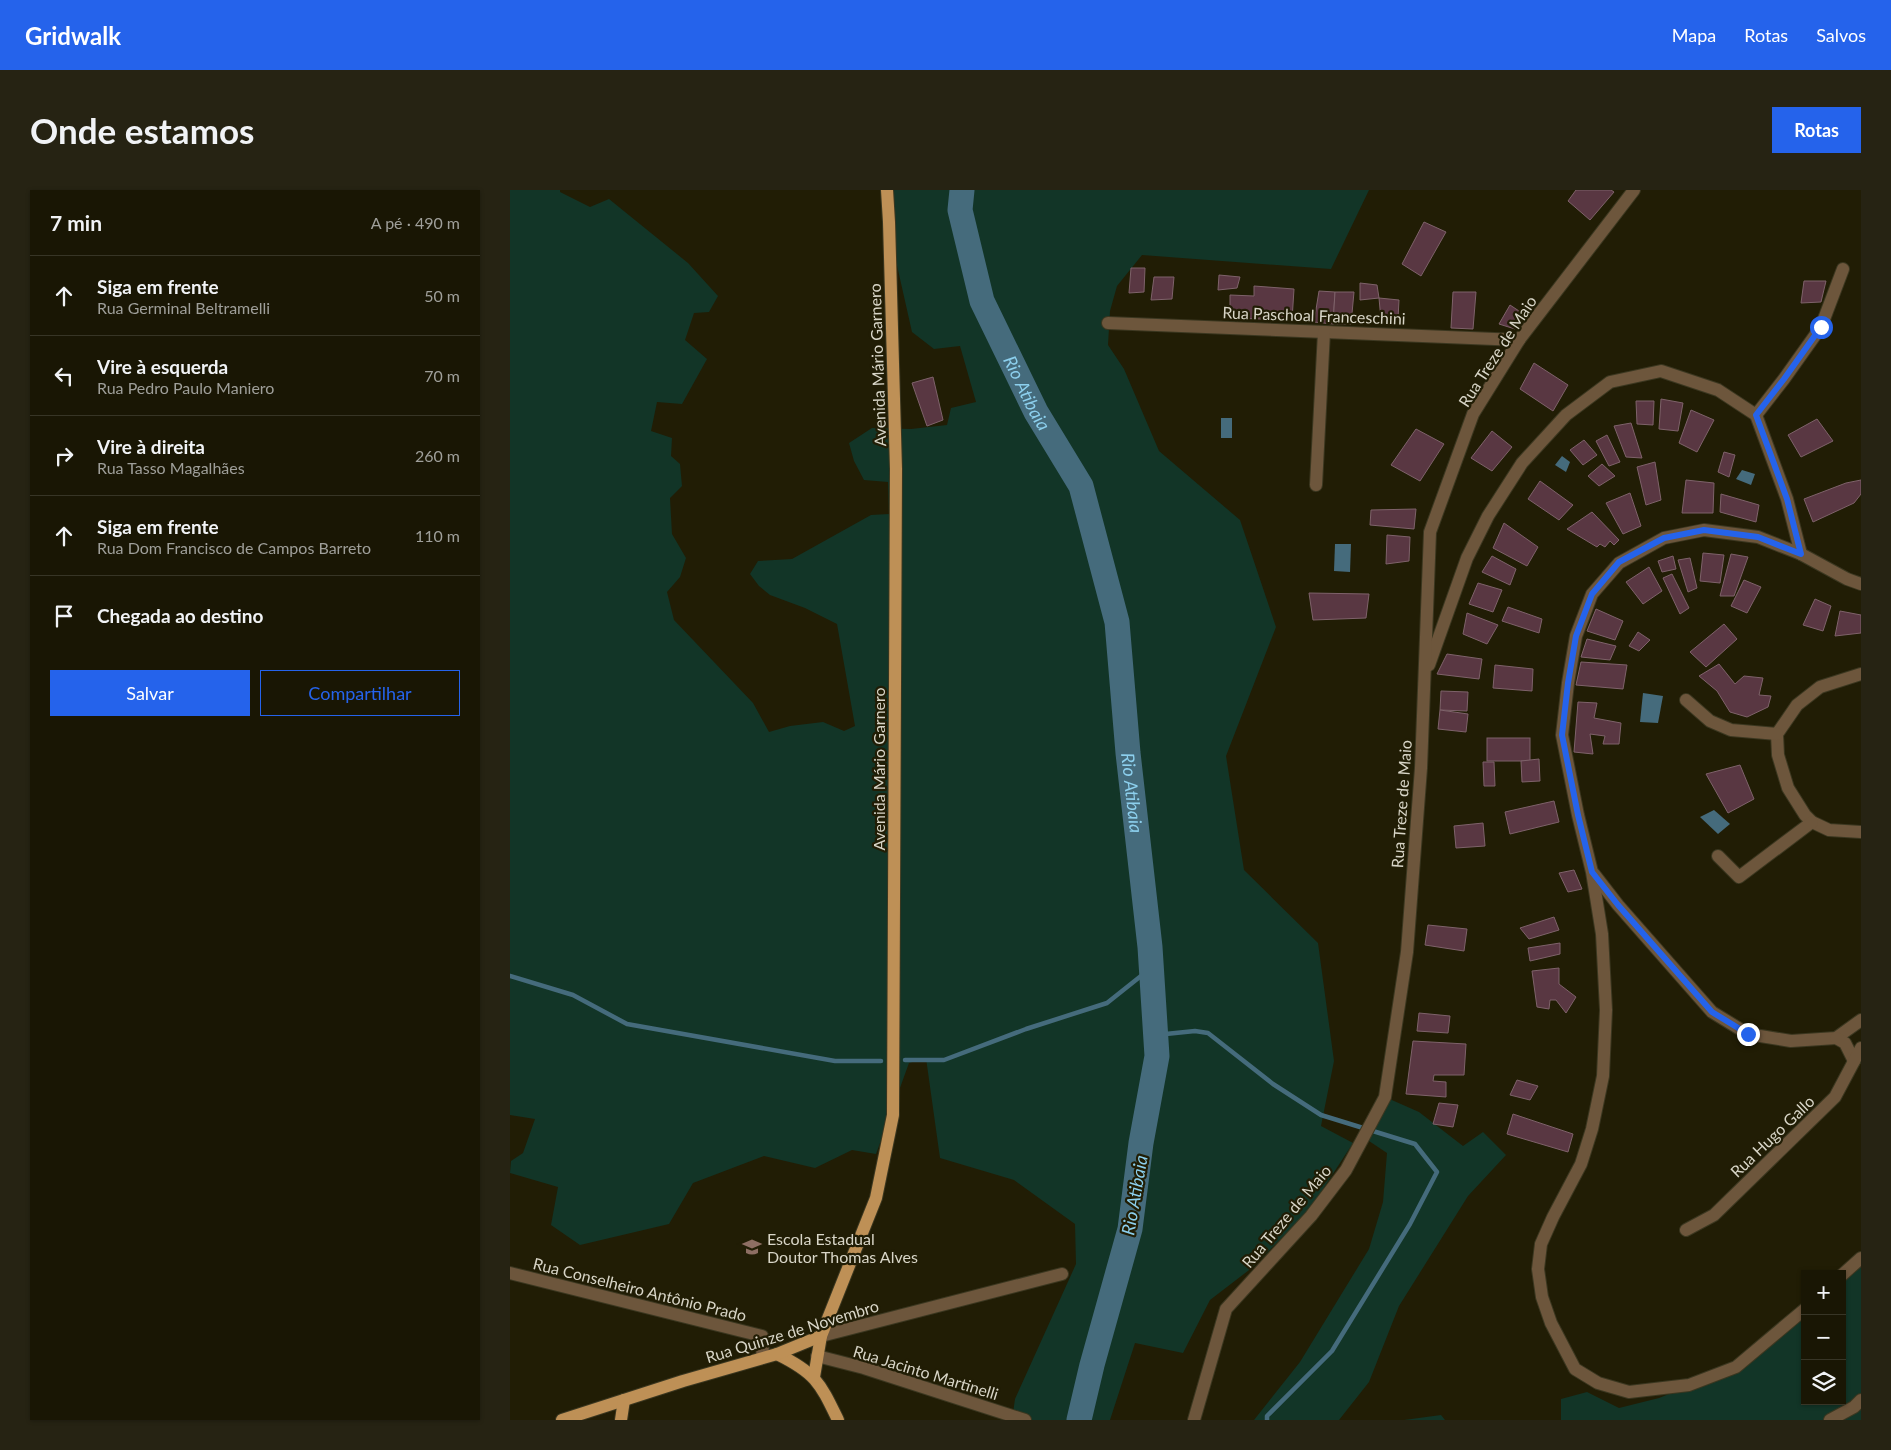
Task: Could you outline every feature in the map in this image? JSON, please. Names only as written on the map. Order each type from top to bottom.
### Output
[{"type":"main road","name":"Avenida Mário Garnero","points":[[814,1377],[821,1336],[876,1198],[893,1115],[896,469],[887,190]]},
{"type":"main road","name":"Rua Quinze de Novembro","points":[[562,1420],[778,1354],[821,1336]]},
{"type":"main road","points":[[778,1354],[794,1362],[814,1377],[822,1387],[838,1420]]},
{"type":"main road","points":[[621,1420],[624,1400]]},
{"type":"street","name":"Rua Treze de Maio","points":[[1194,1420],[1226,1310],[1311,1216],[1346,1170],[1385,1097],[1407,952],[1421,768],[1430,532],[1473,414],[1519,340],[1634,190]]},
{"type":"street","points":[[1756,415],[1821,327],[1843,269]]},
{"type":"street","name":"Rua Paschoal Franceschini","points":[[1108,323],[1519,340]]},
{"type":"street","points":[[1316,485],[1324,332]]},
{"type":"street","points":[[1424,677],[1467,558],[1488,516],[1522,464],[1566,416],[1610,382],[1661,371],[1718,390],[1756,415],[1787,499],[1801,554]]},
{"type":"street","points":[[1801,1312],[1736,1367],[1689,1385],[1629,1392],[1598,1383],[1575,1369],[1551,1323],[1542,1297],[1538,1269],[1541,1244],[1581,1164],[1592,1129],[1603,1076],[1606,1010],[1602,934],[1592,872],[1576,806],[1562,735],[1576,636],[1592,594],[1619,562],[1664,538],[1704,530],[1758,537],[1801,554],[1847,579],[1861,584]]},
{"type":"street","points":[[1861,674],[1820,687],[1797,705],[1777,734],[1778,755],[1788,788],[1805,815],[1812,822],[1829,830],[1861,832]]},
{"type":"street","points":[[1686,700],[1710,721],[1732,730],[1777,734]]},
{"type":"street","points":[[1718,856],[1739,877],[1812,822]]},
{"type":"street","points":[[1592,872],[1618,905],[1712,1012],[1748,1034],[1790,1041],[1836,1038],[1861,1020]]},
{"type":"street","points":[[1836,1038],[1845,1044],[1854,1061]]},
{"type":"street","name":"Rua Hugo Gallo","points":[[1686,1230],[1714,1215],[1835,1097],[1861,1048]]},
{"type":"street","points":[[1846,1271],[1861,1258]]},
{"type":"street","name":"Rua Conselheiro Antônio Prado","points":[[510,1273],[762,1336],[762,1358]]},
{"type":"street","name":"Rua Quinze de Novembro","points":[[821,1336],[1062,1274]]},
{"type":"street","name":"Rua Jacinto Martinelli","points":[[817,1356],[864,1368],[1025,1420]]},
{"type":"street","points":[[1830,1420],[1854,1407],[1861,1400]]},
{"type":"green space","points":[[510,190],[560,190],[560,192],[590,207],[609,199],[688,263],[718,296],[709,312],[694,313],[685,340],[707,359],[682,404],[657,402],[651,431],[672,438],[671,456],[680,464],[682,486],[670,498],[672,534],[686,558],[680,577],[667,592],[674,620],[753,703],[769,732],[790,726],[823,722],[844,731],[855,726],[837,624],[805,608],[770,595],[759,586],[750,574],[758,561],[792,559],[871,515],[889,514],[888,482],[864,480],[854,461],[849,443],[872,428],[911,429],[947,425],[951,408],[976,402],[960,346],[934,349],[912,332],[880,190],[1369,190],[1331,269],[1142,255],[1117,286],[1110,311],[1108,345],[1124,369],[1159,451],[1240,520],[1276,627],[1226,756],[1244,870],[1318,943],[1334,1061],[1321,1126],[1353,1143],[1310,1209],[1253,1267],[1210,1300],[1183,1353],[1135,1343],[1110,1420],[1012,1420],[1015,1399],[1076,1264],[1075,1224],[1014,1180],[940,1158],[926,1058],[909,1063],[876,1154],[852,1150],[815,1168],[764,1156],[693,1183],[669,1224],[580,1245],[551,1225],[558,1187],[510,1173],[511,1161],[523,1153],[535,1119],[510,1115]]},
{"type":"green space","points":[[1385,1097],[1419,1112],[1463,1146],[1483,1132],[1506,1155],[1468,1196],[1399,1306],[1369,1382],[1339,1420],[1254,1420],[1300,1362],[1369,1249],[1383,1202],[1387,1153],[1369,1141]]},
{"type":"green space","points":[[1861,1253],[1861,1420],[1561,1420],[1561,1399],[1587,1392],[1619,1408],[1659,1398],[1736,1367],[1801,1311],[1801,1405],[1846,1405],[1846,1270]]},
{"type":"green space","points":[[1441,1415],[1445,1420],[1404,1420]]},
{"type":"water","points":[[1221,418],[1232,418],[1232,438],[1221,438]]},
{"type":"water","points":[[1562,456],[1570,462],[1566,472],[1555,465]]},
{"type":"water","points":[[1742,470],[1755,474],[1751,485],[1736,479]]},
{"type":"water","points":[[1335,544],[1351,544],[1350,572],[1334,571]]},
{"type":"water","points":[[1643,693],[1663,696],[1658,723],[1640,722]]},
{"type":"water","points":[[1714,810],[1730,824],[1718,834],[1700,817]]},
{"type":"building","points":[[1576,190],[1611,190],[1614,192],[1590,220],[1568,201]]},
{"type":"building","points":[[1424,222],[1446,232],[1421,276],[1402,264]]},
{"type":"building","points":[[1131,268],[1145,268],[1144,292],[1129,293]]},
{"type":"building","points":[[1219,275],[1240,277],[1237,288],[1218,290]]},
{"type":"building","points":[[1154,277],[1174,277],[1172,299],[1151,300]]},
{"type":"building","points":[[1804,281],[1826,281],[1821,302],[1801,303]]},
{"type":"building","points":[[1360,283],[1377,285],[1379,298],[1360,300]]},
{"type":"building","points":[[1254,286],[1294,289],[1292,320],[1230,318],[1230,295],[1254,296]]},
{"type":"building","points":[[1319,291],[1335,292],[1333,324],[1314,322]]},
{"type":"building","points":[[1335,292],[1354,292],[1351,324],[1333,324]]},
{"type":"building","points":[[1453,292],[1476,292],[1473,329],[1451,328]]},
{"type":"building","points":[[1379,298],[1399,300],[1398,319],[1381,320]]},
{"type":"building","points":[[1510,305],[1525,315],[1515,329],[1499,324]]},
{"type":"building","points":[[1534,363],[1568,385],[1553,411],[1520,389]]},
{"type":"building","points":[[933,377],[943,420],[927,426],[912,383]]},
{"type":"building","points":[[1661,399],[1683,403],[1678,431],[1659,429]]},
{"type":"building","points":[[1636,401],[1654,401],[1653,425],[1637,424]]},
{"type":"building","points":[[1691,410],[1714,420],[1697,452],[1679,443]]},
{"type":"building","points":[[1817,419],[1833,441],[1801,457],[1788,435]]},
{"type":"building","points":[[1631,423],[1642,458],[1626,457],[1614,426]]},
{"type":"building","points":[[1416,429],[1444,444],[1420,481],[1391,465]]},
{"type":"building","points":[[1492,431],[1512,447],[1492,471],[1471,458]]},
{"type":"building","points":[[1607,435],[1620,462],[1609,466],[1596,441]]},
{"type":"building","points":[[1584,440],[1597,455],[1583,465],[1570,450]]},
{"type":"building","points":[[1724,452],[1735,455],[1729,477],[1718,472]]},
{"type":"building","points":[[1655,462],[1661,500],[1646,505],[1637,467]]},
{"type":"building","points":[[1602,464],[1615,476],[1599,486],[1588,476]]},
{"type":"building","points":[[1686,480],[1714,483],[1713,513],[1682,513]]},
{"type":"building","points":[[1861,480],[1861,494],[1854,503],[1813,522],[1804,499],[1846,483]]},
{"type":"building","points":[[1540,481],[1573,505],[1559,520],[1528,499]]},
{"type":"building","points":[[1630,493],[1641,526],[1623,534],[1606,503]]},
{"type":"building","points":[[1721,494],[1759,505],[1756,522],[1720,512]]},
{"type":"building","points":[[1416,509],[1414,529],[1370,525],[1371,510]]},
{"type":"building","points":[[1592,512],[1619,540],[1614,545],[1610,541],[1605,547],[1600,544],[1597,547],[1567,529]]},
{"type":"building","points":[[1504,523],[1538,547],[1527,566],[1493,548]]},
{"type":"building","points":[[1387,535],[1410,537],[1409,561],[1386,564]]},
{"type":"building","points":[[1703,553],[1724,555],[1720,583],[1700,581]]},
{"type":"building","points":[[1731,554],[1748,557],[1734,596],[1720,596]]},
{"type":"building","points":[[1492,556],[1516,569],[1510,585],[1482,572]]},
{"type":"building","points":[[1673,556],[1676,569],[1662,572],[1658,561]]},
{"type":"building","points":[[1690,558],[1697,588],[1688,592],[1678,560]]},
{"type":"building","points":[[1649,567],[1662,591],[1643,604],[1626,582]]},
{"type":"building","points":[[1672,574],[1689,608],[1680,614],[1663,578]]},
{"type":"building","points":[[1744,580],[1761,587],[1747,613],[1731,606]]},
{"type":"building","points":[[1478,583],[1502,590],[1493,612],[1469,604]]},
{"type":"building","points":[[1309,593],[1369,594],[1366,618],[1313,620]]},
{"type":"building","points":[[1815,599],[1831,606],[1823,631],[1803,625]]},
{"type":"building","points":[[1508,607],[1542,619],[1539,633],[1502,621]]},
{"type":"building","points":[[1596,609],[1623,621],[1615,640],[1587,631]]},
{"type":"building","points":[[1840,611],[1861,615],[1861,633],[1835,636]]},
{"type":"building","points":[[1467,613],[1498,625],[1487,644],[1463,634]]},
{"type":"building","points":[[1724,624],[1737,639],[1706,667],[1690,652]]},
{"type":"building","points":[[1638,632],[1650,640],[1639,651],[1629,646]]},
{"type":"building","points":[[1587,639],[1616,646],[1610,660],[1581,657]]},
{"type":"building","points":[[1447,654],[1482,659],[1479,679],[1437,674]]},
{"type":"building","points":[[1581,662],[1627,665],[1623,689],[1576,685]]},
{"type":"building","points":[[1719,664],[1735,684],[1744,676],[1763,678],[1759,695],[1771,696],[1768,707],[1747,717],[1730,712],[1717,691],[1699,676]]},
{"type":"building","points":[[1495,665],[1533,669],[1532,691],[1493,688]]},
{"type":"building","points":[[1441,691],[1468,692],[1467,711],[1440,710]]},
{"type":"building","points":[[1578,702],[1597,703],[1594,718],[1621,723],[1619,744],[1603,744],[1605,736],[1590,734],[1593,754],[1574,752]]},
{"type":"building","points":[[1440,710],[1468,714],[1466,732],[1438,729]]},
{"type":"building","points":[[1487,738],[1530,738],[1530,761],[1487,761]]},
{"type":"building","points":[[1539,759],[1540,781],[1522,782],[1521,761]]},
{"type":"building","points":[[1483,762],[1494,762],[1495,786],[1484,786]]},
{"type":"building","points":[[1740,765],[1754,799],[1728,813],[1706,774]]},
{"type":"building","points":[[1554,801],[1559,822],[1510,834],[1505,812]]},
{"type":"building","points":[[1483,823],[1485,846],[1456,848],[1454,826]]},
{"type":"building","points":[[1574,870],[1582,889],[1568,892],[1559,873]]},
{"type":"building","points":[[1554,917],[1559,930],[1529,939],[1520,928]]},
{"type":"building","points":[[1428,925],[1467,929],[1464,951],[1425,945]]},
{"type":"building","points":[[1560,943],[1560,954],[1530,961],[1528,948]]},
{"type":"building","points":[[1559,968],[1559,984],[1576,997],[1566,1013],[1556,1000],[1550,1000],[1549,1009],[1537,1007],[1532,971]]},
{"type":"building","points":[[1419,1013],[1450,1016],[1448,1033],[1417,1031]]},
{"type":"building","points":[[1413,1041],[1466,1044],[1464,1075],[1434,1075],[1433,1081],[1446,1082],[1446,1097],[1406,1094]]},
{"type":"building","points":[[1517,1080],[1538,1086],[1530,1100],[1510,1095]]},
{"type":"building","points":[[1439,1103],[1458,1105],[1453,1127],[1433,1124]]},
{"type":"building","points":[[1513,1114],[1573,1134],[1568,1152],[1507,1134]]},
{"type":"waterway","name":"Rio Atibaia","points":[[962,190],[960,210],[982,301],[1036,412],[1081,486],[1117,622],[1128,753],[1150,947],[1157,1056],[1141,1143],[1130,1229],[1092,1365],[1079,1420]]},
{"type":"waterway","points":[[905,1060],[944,1060],[1026,1029],[1107,1003],[1151,968]]},
{"type":"waterway","points":[[510,976],[573,995],[627,1024],[835,1061],[881,1061]]},
{"type":"waterway","points":[[1156,1035],[1195,1031],[1208,1033],[1273,1084],[1321,1115],[1415,1144],[1437,1172],[1410,1224],[1332,1351],[1267,1416],[1267,1420]]},
{"type":"place","name":"Escola Estadual Doutor Thomas Alves","points":[[752,1247]]},
{"type":"route","points":[[1748,1034],[1712,1012],[1618,905],[1592,872],[1562,735],[1576,636],[1592,594],[1619,562],[1664,538],[1704,530],[1758,537],[1801,554],[1787,499],[1756,415],[1821,327]]}]
